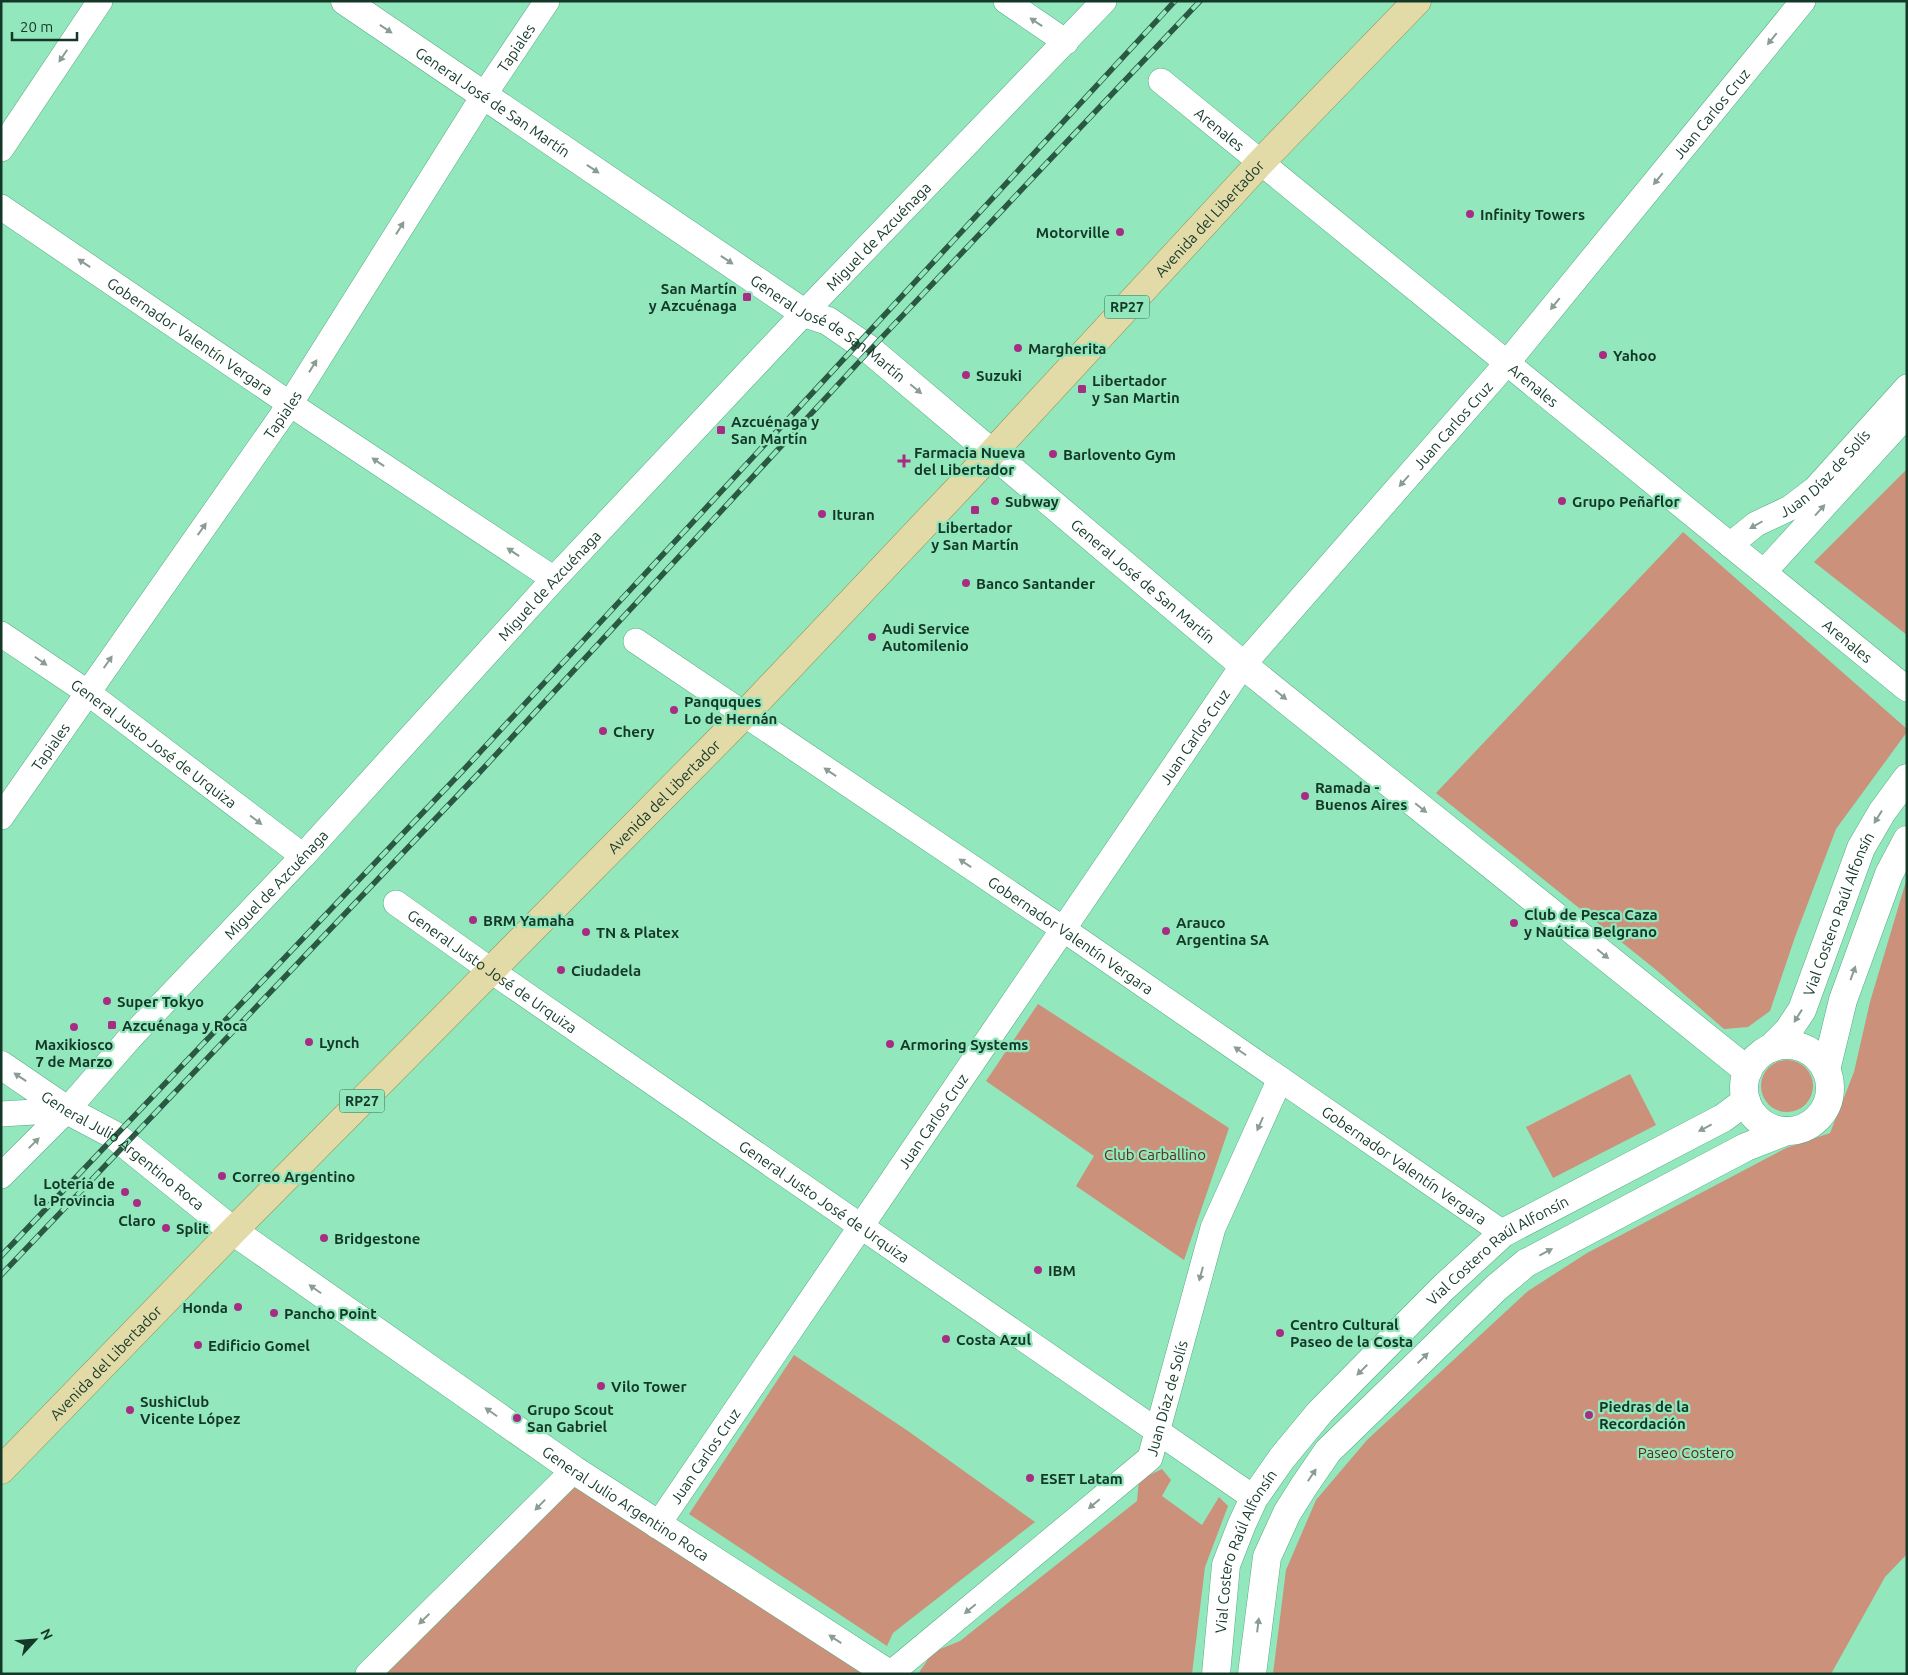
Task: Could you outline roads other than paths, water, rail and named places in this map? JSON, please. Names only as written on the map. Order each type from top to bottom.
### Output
[{"type":"main road","name":"Avenida del Libertador","points":[[1,1470],[232,1231],[745,714],[993,452],[1261,162],[1417,1]]},
{"type":"street","points":[[1,149],[100,1]]},
{"type":"street","name":"General José de San Martín","points":[[345,1],[804,313],[828,320],[870,350],[1243,664],[1748,1071]]},
{"type":"street","name":"Tapiales","points":[[1,818],[87,692],[290,404],[484,95],[547,1]]},
{"type":"street","points":[[1006,1],[1066,42]]},
{"type":"street","name":"Miguel de Azcuénaga","points":[[1,1176],[67,1110],[135,1032],[303,856],[554,579],[804,313],[1104,1]]},
{"type":"street","name":"Juan Carlos Cruz","points":[[657,1526],[1243,664],[1507,363],[1803,1]]},
{"type":"street","name":"Arenales","points":[[1161,81],[1907,689]]},
{"type":"street","name":"Gobernador Valentín Vergara","points":[[1,207],[290,404],[554,579]]},
{"type":"street","name":"Juan Díaz de Solís","points":[[1730,545],[1756,524],[1790,508],[1815,488],[1907,387]]},
{"type":"street","name":"Juan Díaz de Solís","points":[[1764,572],[1907,415]]},
{"type":"street","name":"General Justo José de Urquiza","points":[[1,634],[87,692],[303,856]]},
{"type":"street","name":"Gobernador Valentín Vergara","points":[[636,641],[1063,929],[1503,1233]]},
{"type":"street","name":"Vial Costero Raúl Alfonsín","points":[[1771,1048],[1788,1031],[1802,1010],[1861,848],[1882,812],[1907,778]]},
{"type":"street","points":[[1826,1070],[1819,1059],[1809,1051],[1797,1046],[1784,1045],[1771,1048],[1753,1061],[1748,1071],[1744,1090],[1746,1101],[1752,1113],[1761,1123],[1774,1129],[1788,1131],[1800,1129],[1820,1116],[1826,1106],[1829,1094],[1826,1070],[1843,1000],[1889,874],[1907,840]]},
{"type":"street","name":"General Justo José de Urquiza","points":[[396,902],[491,971],[1254,1498]]},
{"type":"street","name":"General Julio Argentino Roca","points":[[1,1065],[67,1110],[114,1136],[232,1231],[574,1470],[657,1526],[890,1674]]},
{"type":"street","name":"Juan Díaz de Solís","points":[[890,1674],[1150,1458],[1213,1228],[1280,1079]]},
{"type":"street","name":"Vial Costero Raúl Alfonsín","points":[[1216,1674],[1226,1565],[1254,1498],[1282,1458],[1320,1412],[1443,1288],[1503,1233],[1724,1118],[1746,1101]]},
{"type":"street","points":[[1,1114],[67,1110]]},
{"type":"street","name":"Vial Costero Raúl Alfonsín","points":[[1252,1674],[1267,1557],[1287,1513],[1328,1451],[1496,1288],[1526,1263],[1746,1147],[1788,1131]]},
{"type":"street","points":[[368,1674],[574,1470]]},
{"type":"railway","points":[[1,1256],[470,763],[1175,1]]},
{"type":"railway","points":[[1,1275],[479,773],[870,350],[1200,1]]},
{"type":"place","name":"Infinity Towers","points":[[1470,214]]},
{"type":"place","name":"Motorville","points":[[1120,232]]},
{"type":"place","name":"San Martín y Azcuénaga","points":[[747,297]]},
{"type":"place","name":"Margherita","points":[[1018,348]]},
{"type":"place","name":"Yahoo","points":[[1603,355]]},
{"type":"place","name":"Suzuki","points":[[966,375]]},
{"type":"place","name":"Libertador y San Martin","points":[[1082,389]]},
{"type":"place","name":"Azcuénaga y San Martín","points":[[721,430]]},
{"type":"place","name":"Barlovento Gym","points":[[1053,454]]},
{"type":"place","name":"Farmacia Nueva del Libertador","points":[[904,461]]},
{"type":"place","name":"Subway","points":[[995,501]]},
{"type":"place","name":"Grupo Peñaflor","points":[[1562,501]]},
{"type":"place","name":"Libertador y San Martín","points":[[975,510]]},
{"type":"place","name":"Ituran","points":[[822,514]]},
{"type":"place","name":"Banco Santander","points":[[966,583]]},
{"type":"place","name":"Audi Service Automilenio","points":[[872,637]]},
{"type":"place","name":"Panquques Lo de Hernán","points":[[674,710]]},
{"type":"place","name":"Chery","points":[[603,731]]},
{"type":"place","name":"Ramada - Buenos Aires","points":[[1305,796]]},
{"type":"place","name":"BRM Yamaha","points":[[473,920]]},
{"type":"place","name":"Club de Pesca Caza y Naútica Belgrano","points":[[1514,923]]},
{"type":"place","name":"Arauco Argentina SA","points":[[1166,931]]},
{"type":"place","name":"TN & Platex","points":[[586,932]]},
{"type":"place","name":"Ciudadela","points":[[561,970]]},
{"type":"place","name":"Super Tokyo","points":[[107,1001]]},
{"type":"place","name":"Azcuénaga y Roca","points":[[112,1025]]},
{"type":"place","name":"Maxikiosco 7 de Marzo","points":[[74,1027]]},
{"type":"place","name":"Lynch","points":[[309,1042]]},
{"type":"place","name":"Armoring Systems","points":[[890,1044]]},
{"type":"place","name":"Correo Argentino","points":[[222,1176]]},
{"type":"place","name":"Lotería de la Provincia","points":[[125,1192]]},
{"type":"place","name":"Claro","points":[[137,1203]]},
{"type":"place","name":"Split","points":[[166,1228]]},
{"type":"place","name":"Bridgestone","points":[[324,1238]]},
{"type":"place","name":"IBM","points":[[1038,1270]]},
{"type":"place","name":"Honda","points":[[238,1307]]},
{"type":"place","name":"Pancho Point","points":[[274,1313]]},
{"type":"place","name":"Centro Cultural Paseo de la Costa","points":[[1280,1333]]},
{"type":"place","name":"Costa Azul","points":[[946,1339]]},
{"type":"place","name":"Edificio Gomel","points":[[198,1345]]},
{"type":"place","name":"Vilo Tower","points":[[601,1386]]},
{"type":"place","name":"SushiClub Vicente López","points":[[130,1410]]},
{"type":"place","name":"Piedras de la Recordación","points":[[1589,1415]]},
{"type":"place","name":"Grupo Scout San Gabriel","points":[[517,1418]]},
{"type":"place","name":"ESET Latam","points":[[1030,1478]]},
{"type":"park label","name":"Club Carballino","points":[[1155,1154]]},
{"type":"park label","name":"Paseo Costero","points":[[1686,1452]]}]
